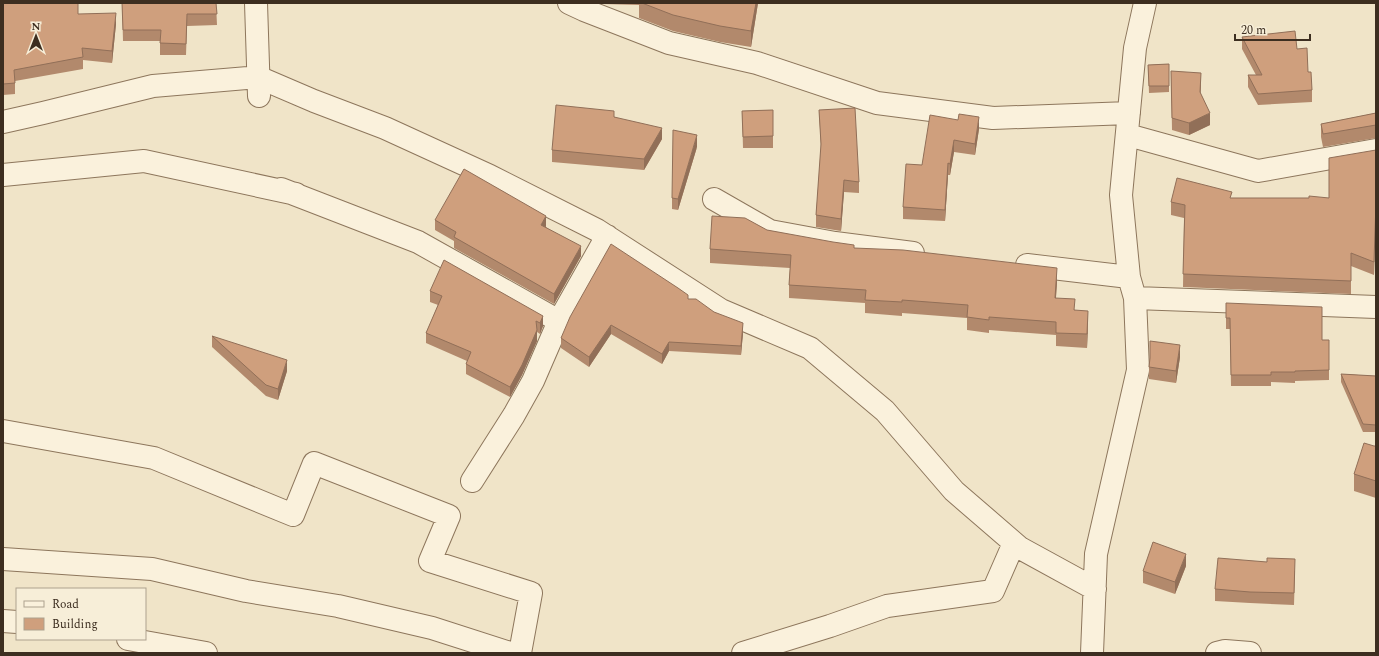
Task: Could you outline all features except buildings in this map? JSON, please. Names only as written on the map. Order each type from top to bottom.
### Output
[{"type":"street","points":[[256,3],[259,86]]},
{"type":"street","points":[[569,3],[669,43],[757,63],[876,103],[993,118],[1129,113]]},
{"type":"street","points":[[1092,653],[1096,554],[1138,370],[1135,298],[1129,277],[1121,195],[1128,135],[1135,48],[1145,3]]},
{"type":"street","points":[[3,122],[153,86],[259,86],[314,101],[385,128],[490,176],[607,236],[722,310],[810,348],[885,411],[954,490],[1014,543],[1020,548],[1095,589]]},
{"type":"street","points":[[1128,135],[1258,171],[1376,150]]},
{"type":"street","points":[[3,175],[144,161],[290,192],[418,242],[559,321]]},
{"type":"street","points":[[714,199],[770,231],[835,243],[933,255]]},
{"type":"street","points":[[472,481],[514,415],[533,381],[559,321],[607,236]]},
{"type":"street","points":[[1004,263],[1129,277]]},
{"type":"street","points":[[1135,298],[1376,307]]},
{"type":"street","points":[[3,431],[154,458],[294,515],[314,463],[449,516],[430,560],[531,593],[520,653]]},
{"type":"street","points":[[743,653],[830,626],[887,606],[993,590],[1014,543]]},
{"type":"street","points":[[3,559],[152,569],[246,591],[338,606],[432,628],[510,653]]},
{"type":"street","points":[[3,621],[16,622]]},
{"type":"street","points":[[134,640],[206,653]]},
{"type":"street","points":[[1217,653],[1225,651],[1250,653]]}]
